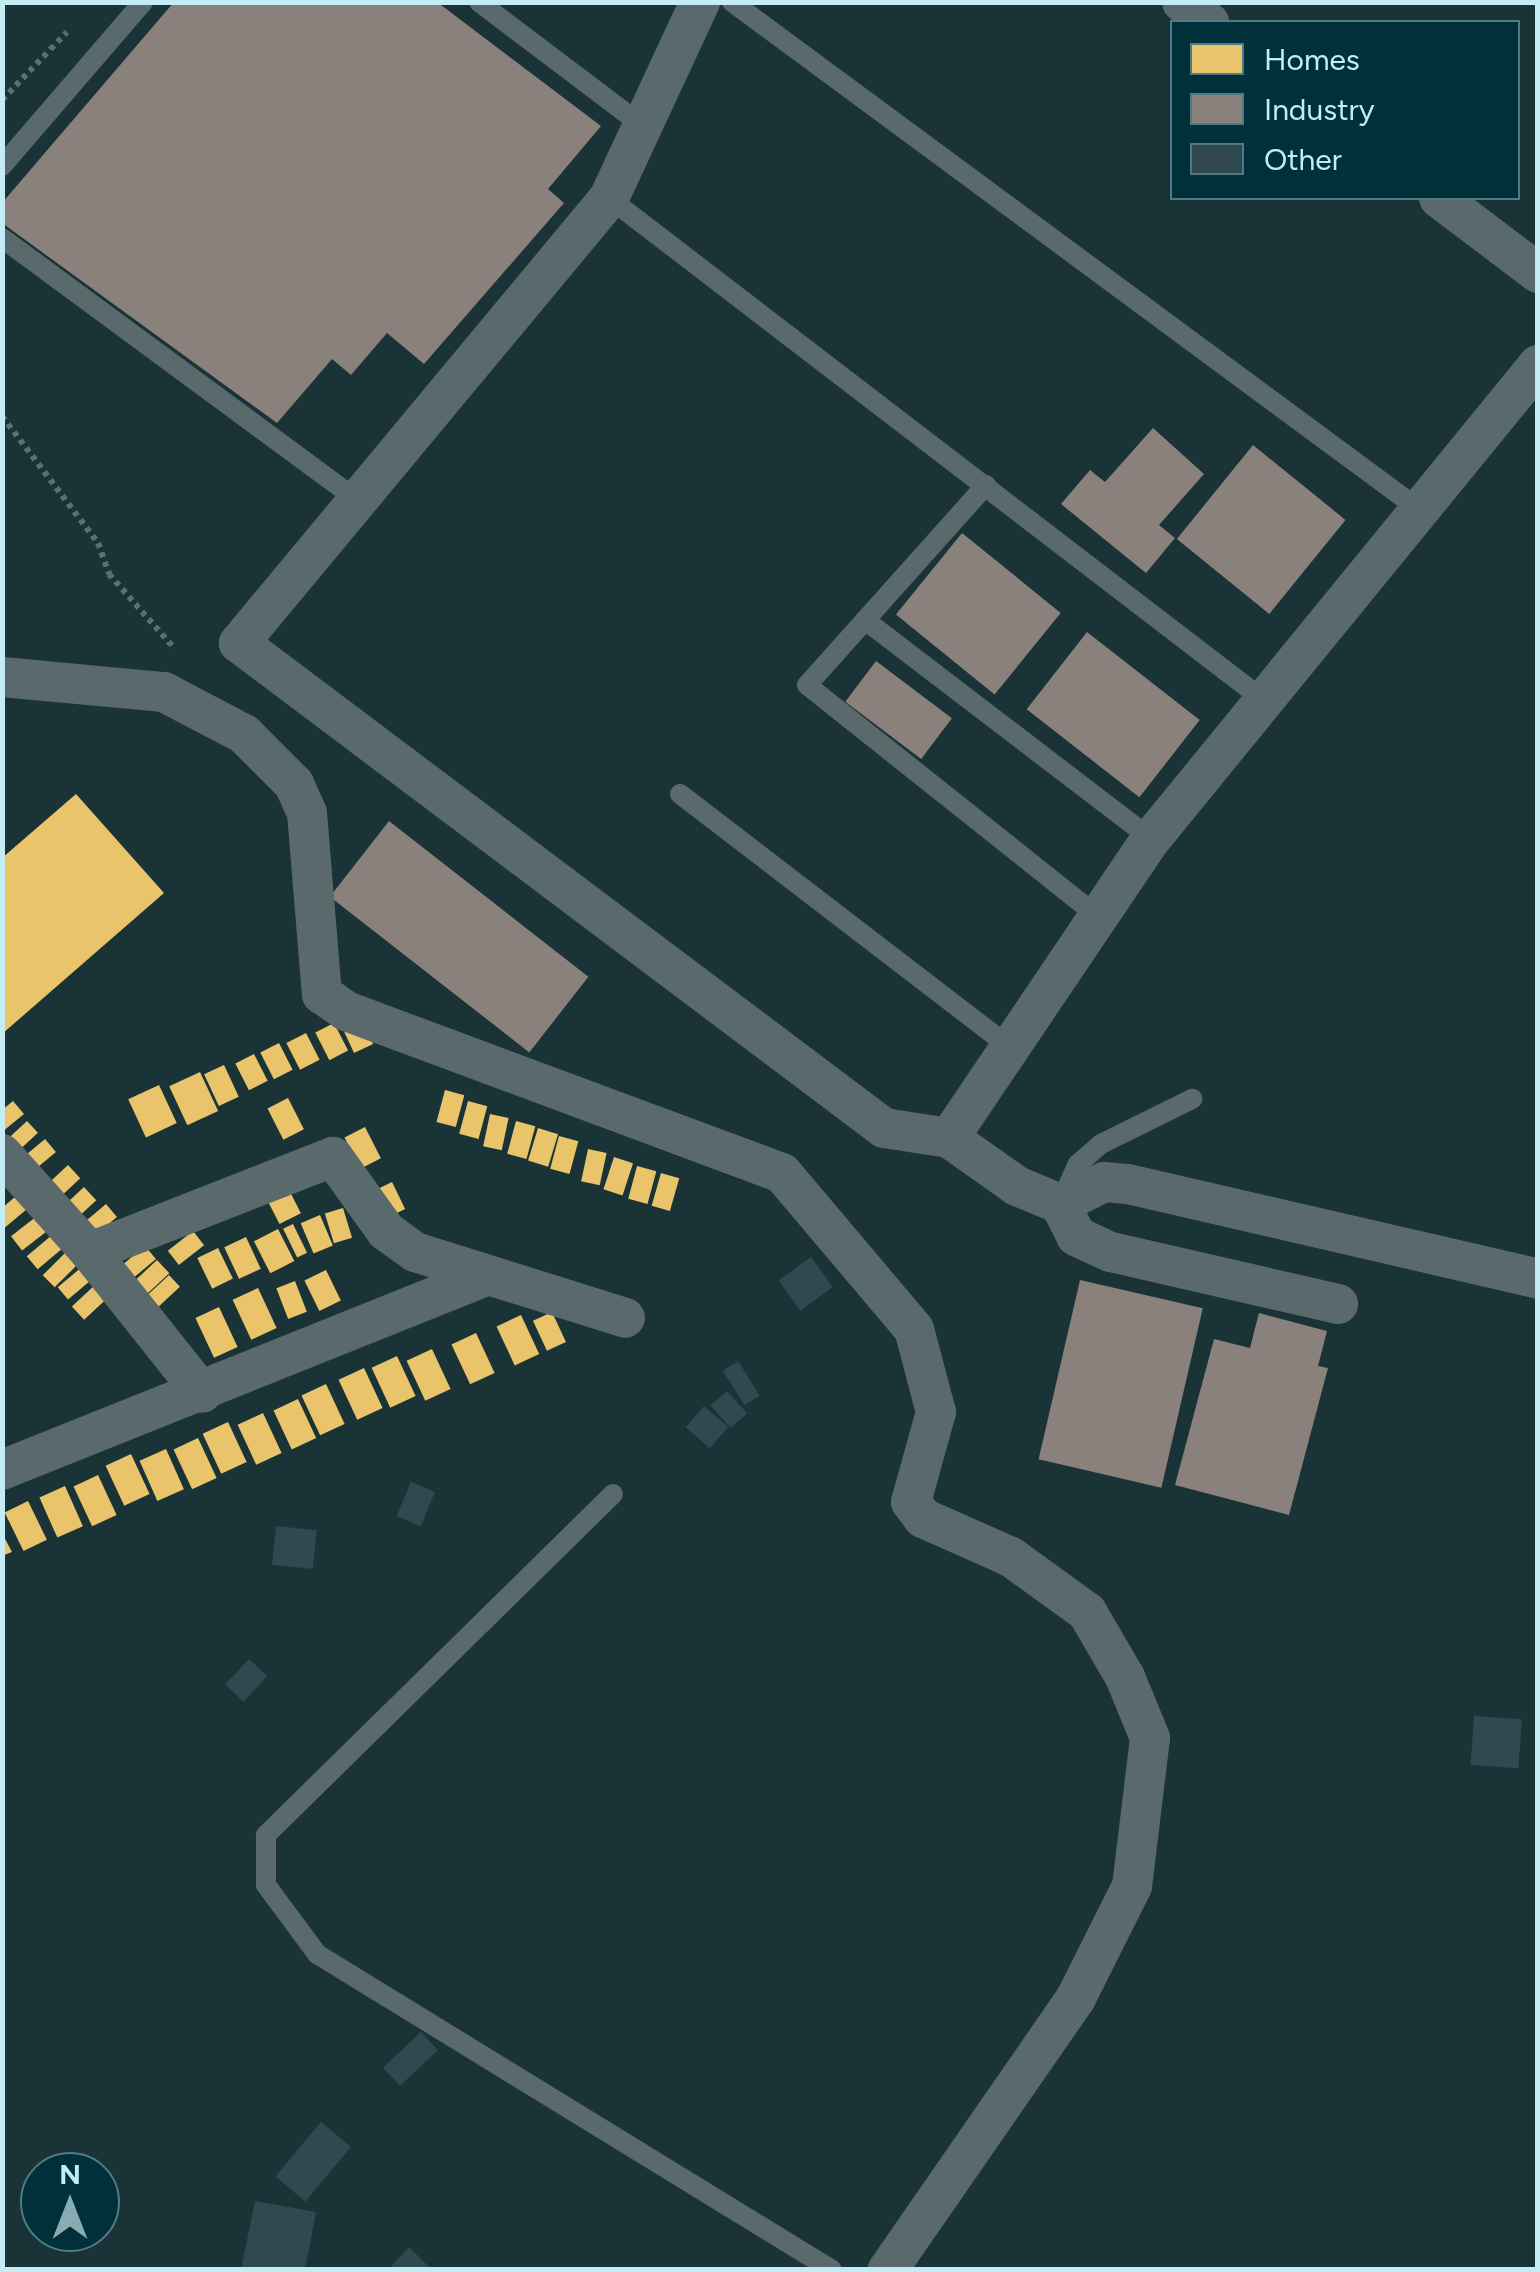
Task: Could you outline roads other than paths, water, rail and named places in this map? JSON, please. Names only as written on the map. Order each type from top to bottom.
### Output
[{"type":"street","points":[[700,2],[609,198],[239,644],[884,1128],[949,1138],[1017,1186],[1060,1204],[1076,1236],[1111,1252],[1338,1304]]},
{"type":"street","points":[[1182,2],[1206,20]]},
{"type":"street","points":[[1441,200],[1538,273]]},
{"type":"street","points":[[949,1138],[1096,915],[1151,839],[1538,364]]},
{"type":"street","points":[[2,676],[164,692],[244,734],[294,784],[308,813],[322,994],[346,1011],[782,1173],[914,1330],[936,1412],[911,1502],[924,1518],[1012,1557],[1086,1612],[1125,1677],[1150,1738],[1132,1886],[1076,1998],[888,2270]]},
{"type":"street","points":[[2,1154],[90,1252],[202,1393]]},
{"type":"street","points":[[90,1252],[333,1157],[386,1231],[415,1252],[624,1318]]},
{"type":"street","points":[[1060,1204],[1104,1182],[1128,1184],[1538,1279]]},
{"type":"street","points":[[11,1454],[202,1393],[486,1276]]},
{"type":"lane","points":[[2,166],[143,2]]},
{"type":"lane","points":[[479,2],[644,126]]},
{"type":"lane","points":[[732,2],[1420,510]]},
{"type":"lane","points":[[609,198],[1265,701]]},
{"type":"lane","points":[[2,238],[358,500]]},
{"type":"lane","points":[[986,485],[806,685],[1096,915]]},
{"type":"lane","points":[[865,620],[1151,839]]},
{"type":"lane","points":[[680,794],[1008,1046]]},
{"type":"lane","points":[[1060,1204],[1078,1164],[1101,1144],[1192,1099]]},
{"type":"lane","points":[[613,1494],[266,1835],[266,1885],[316,1954],[832,2270]]}]
